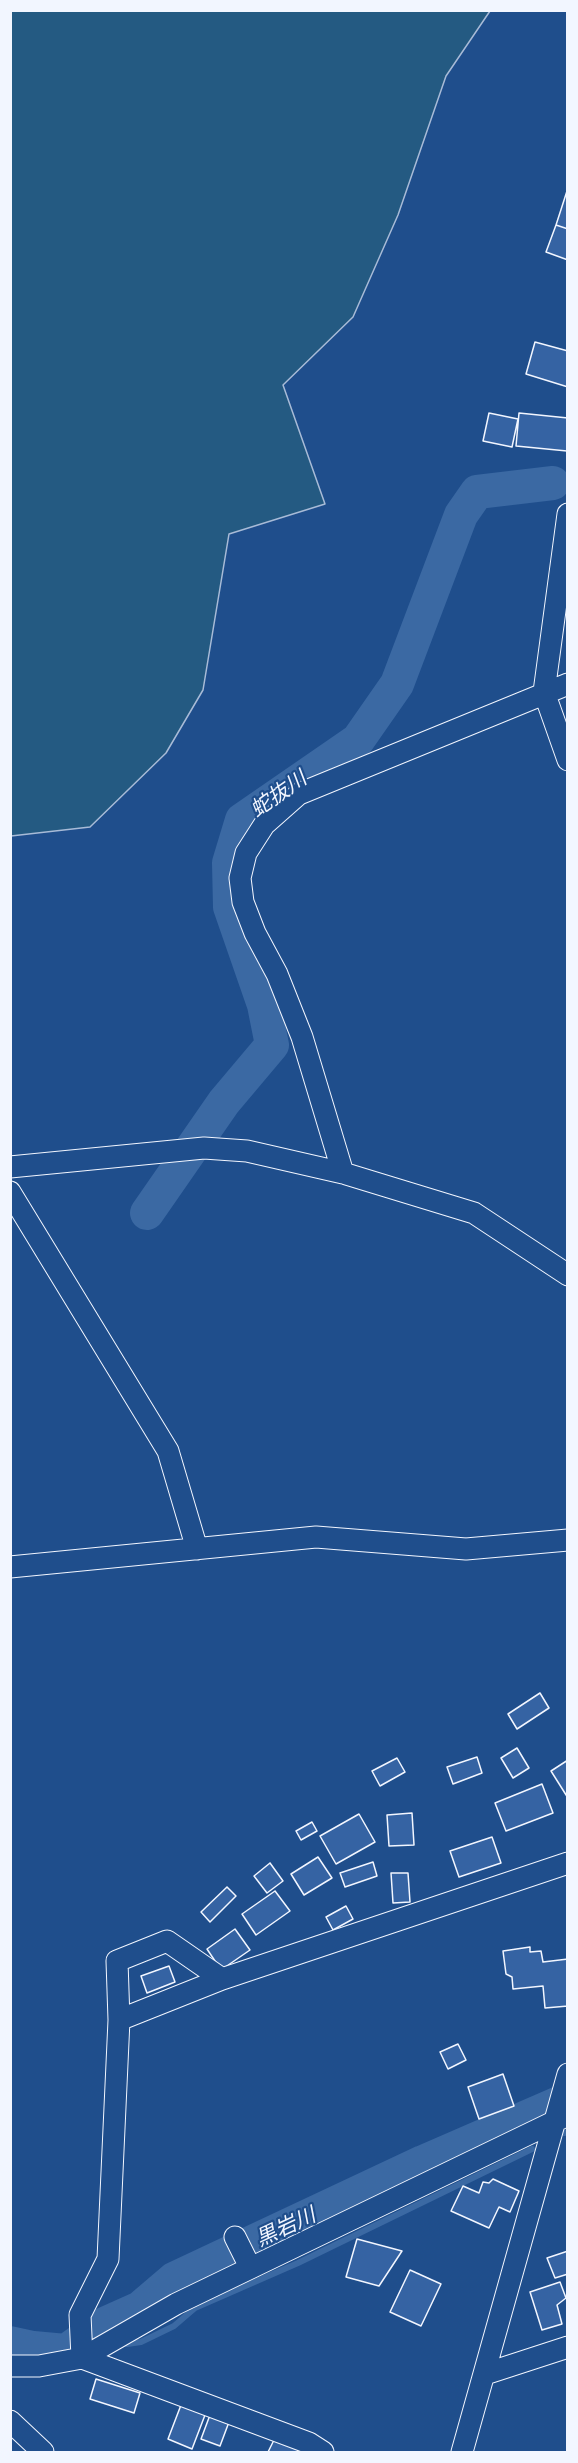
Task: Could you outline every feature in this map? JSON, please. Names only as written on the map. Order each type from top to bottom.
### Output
[{"type":"street","points":[[567,514],[544,692],[567,760]]},
{"type":"street","points":[[343,1173],[302,1037],[277,974],[255,933],[243,902],[240,878],[246,853],[264,825],[299,794],[567,684]]},
{"type":"street","points":[[10,1167],[204,1148],[247,1151],[343,1173],[474,1213],[567,1275]]},
{"type":"street","points":[[10,1192],[168,1451],[197,1549]]},
{"type":"street","points":[[10,1567],[316,1537],[466,1549],[567,1540]]},
{"type":"street","points":[[119,2020],[222,1979],[567,1863]]},
{"type":"street","points":[[82,2357],[80,2316],[108,2259],[119,2020],[117,1961],[167,1941],[222,1979]]},
{"type":"street","points":[[462,2452],[560,2118],[565,2082]]},
{"type":"street","points":[[10,2366],[39,2366],[82,2357],[176,2304],[250,2266],[560,2118]]},
{"type":"street","points":[[235,2237],[250,2266]]},
{"type":"street","points":[[485,2374],[567,2347]]},
{"type":"street","points":[[82,2357],[309,2443],[323,2452]]},
{"type":"street","points":[[10,2421],[43,2452]]},
{"type":"shaded area","points":[[10,11],[490,11],[446,76],[398,215],[353,317],[283,385],[325,504],[229,534],[203,690],[166,753],[90,827],[11,836]]},
{"type":"building","points":[[568,191],[568,229],[556,225]]},
{"type":"building","points":[[556,225],[568,229],[568,260],[546,252]]},
{"type":"building","points":[[535,342],[568,351],[568,387],[526,374]]},
{"type":"building","points":[[489,413],[518,419],[512,447],[483,441]]},
{"type":"building","points":[[519,413],[568,418],[567,451],[516,446]]},
{"type":"building","points":[[540,1693],[549,1708],[517,1729],[508,1714]]},
{"type":"building","points":[[517,1748],[529,1768],[513,1778],[501,1758]]},
{"type":"building","points":[[477,1757],[482,1773],[453,1784],[447,1767]]},
{"type":"building","points":[[397,1758],[405,1772],[380,1786],[372,1771]]},
{"type":"building","points":[[568,1760],[568,1798],[551,1771]]},
{"type":"building","points":[[542,1784],[553,1813],[506,1831],[495,1803]]},
{"type":"building","points":[[412,1813],[414,1845],[389,1846],[387,1815]]},
{"type":"building","points":[[359,1814],[375,1842],[336,1864],[320,1836]]},
{"type":"building","points":[[312,1822],[317,1831],[301,1840],[296,1831]]},
{"type":"building","points":[[492,1837],[501,1863],[459,1877],[450,1851]]},
{"type":"building","points":[[318,1857],[332,1878],[304,1895],[291,1874]]},
{"type":"building","points":[[373,1862],[377,1876],[345,1887],[340,1873]]},
{"type":"building","points":[[270,1863],[283,1881],[267,1893],[254,1876]]},
{"type":"building","points":[[391,1873],[408,1873],[410,1902],[393,1903]]},
{"type":"building","points":[[227,1887],[236,1896],[210,1922],[201,1912]]},
{"type":"building","points":[[275,1891],[290,1911],[256,1935],[242,1914]]},
{"type":"building","points":[[346,1906],[353,1919],[333,1930],[326,1917]]},
{"type":"building","points":[[235,1929],[250,1950],[221,1970],[207,1949]]},
{"type":"building","points":[[530,1947],[530,1952],[541,1951],[543,1962],[568,1959],[568,2006],[545,2008],[543,1986],[513,1989],[512,1977],[506,1974],[503,1951]]},
{"type":"building","points":[[169,1966],[175,1982],[147,1993],[141,1976]]},
{"type":"building","points":[[458,2044],[466,2060],[448,2069],[440,2052]]},
{"type":"building","points":[[503,2074],[514,2106],[479,2119],[468,2087]]},
{"type":"building","points":[[493,2179],[519,2191],[510,2212],[499,2207],[489,2228],[451,2211],[463,2186],[479,2193],[483,2182],[489,2183]]},
{"type":"building","points":[[357,2239],[402,2251],[379,2286],[346,2277]]},
{"type":"building","points":[[568,2251],[568,2274],[555,2278],[547,2258]]},
{"type":"building","points":[[410,2270],[441,2284],[421,2326],[390,2312]]},
{"type":"building","points":[[560,2282],[566,2298],[557,2305],[562,2324],[542,2330],[530,2292]]},
{"type":"building","points":[[96,2379],[140,2393],[134,2413],[90,2399]]},
{"type":"building","points":[[181,2405],[205,2415],[192,2449],[168,2439]]},
{"type":"building","points":[[210,2415],[229,2422],[220,2446],[201,2439]]},
{"type":"building","points":[[275,2438],[303,2452],[268,2452]]},
{"type":"waterway","name":"蛇抜川","points":[[147,1213],[224,1102],[272,1045],[264,1005],[230,907],[229,863],[242,820],[358,740],[397,684],[461,515],[477,492],[553,483]]},
{"type":"waterway","name":"黒岩川","points":[[10,2343],[66,2351],[102,2325],[140,2308],[174,2279],[423,2162],[568,2099]]},
{"type":"waterway","points":[[564,2133],[568,2132]]},
{"type":"waterway","points":[[127,2344],[141,2342],[174,2326],[195,2308],[298,2263],[532,2149]]}]
